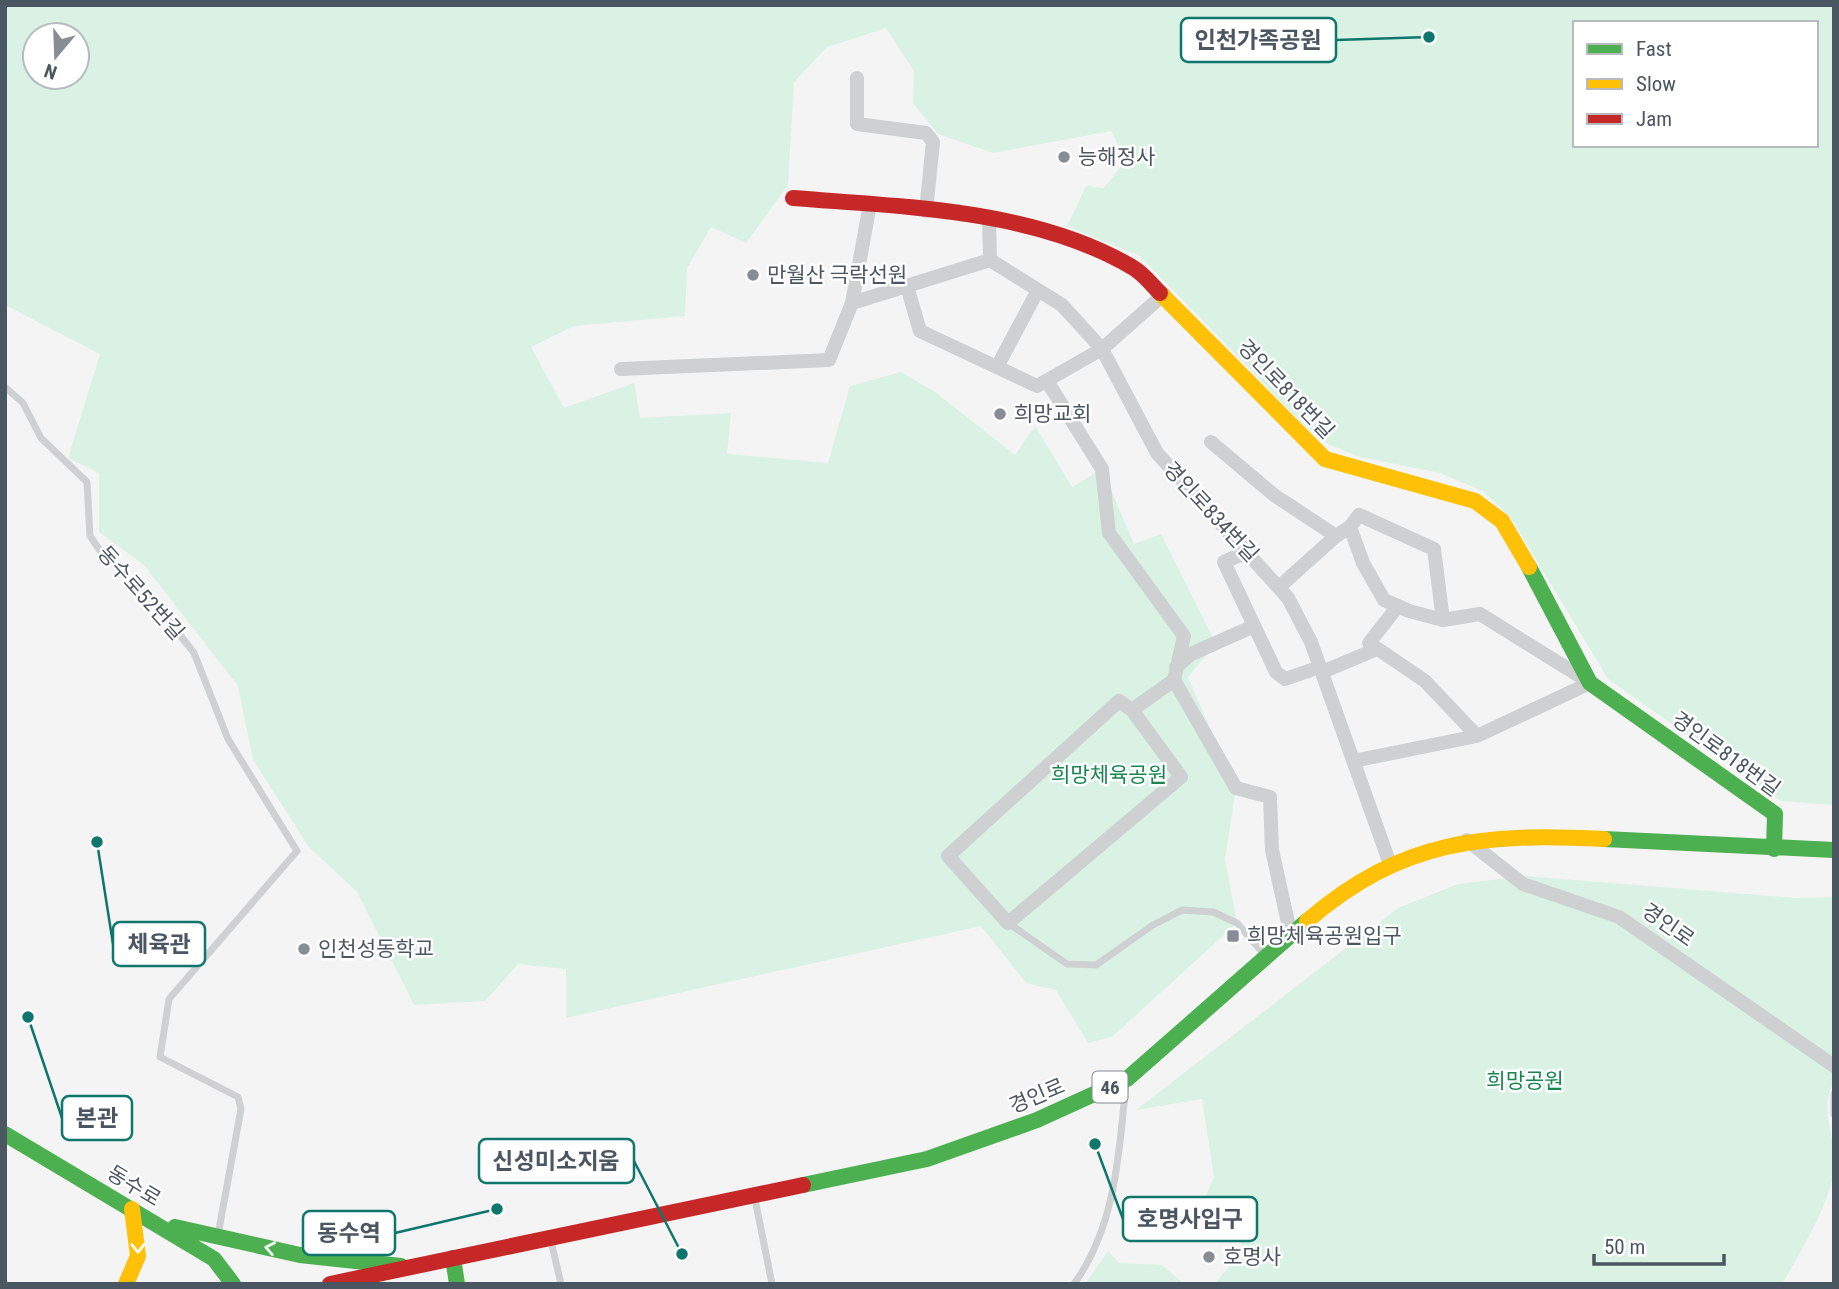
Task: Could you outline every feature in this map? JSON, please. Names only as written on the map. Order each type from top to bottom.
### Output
[{"type":"street","points":[[858,78],[856,124],[926,133],[933,142],[926,211]]},
{"type":"street","name":"경인로818번길","points":[[793,198],[870,204],[989,219],[1103,250],[1135,268],[1164,294],[1325,459],[1346,468],[1462,497],[1493,512],[1510,531],[1590,683]]},
{"type":"street","points":[[621,369],[829,360],[852,303],[870,204]]},
{"type":"street","points":[[852,303],[990,260],[989,219]]},
{"type":"street","name":"경인로834번길","points":[[990,260],[1062,306],[1102,349],[1157,453],[1279,587],[1311,642],[1390,864]]},
{"type":"street","points":[[907,286],[920,331],[1037,386],[1102,349],[1164,294]]},
{"type":"street","points":[[997,367],[1038,290]]},
{"type":"street","points":[[1046,381],[1101,469],[1109,533],[1184,636],[1175,674],[1236,788],[1270,797],[1272,850],[1290,936]]},
{"type":"street","points":[[1211,442],[1274,495],[1336,536]]},
{"type":"street","points":[[1279,587],[1336,536],[1350,527],[1359,515],[1434,549],[1443,620]]},
{"type":"street","name":"경인로818번길","points":[[1350,527],[1363,563],[1384,600],[1443,620],[1480,614],[1590,683],[1775,814],[1774,849]]},
{"type":"street","points":[[1249,551],[1224,562],[1276,672],[1285,679],[1377,649]]},
{"type":"street","points":[[1398,606],[1369,643],[1425,681],[1477,736]]},
{"type":"street","points":[[1132,710],[1175,674],[1191,654],[1254,626]]},
{"type":"street","points":[[1353,761],[1477,736],[1590,683]]},
{"type":"street","points":[[1119,701],[1132,710],[1181,777],[1008,923],[948,856],[1119,701]]},
{"type":"street","name":"경인로","points":[[330,1284],[387,1278],[410,1267],[550,1236],[927,1159],[1037,1120],[1127,1079],[1318,912],[1390,864],[1466,840],[1532,835],[1834,850]]},
{"type":"street","name":"경인로","points":[[1466,840],[1523,884],[1619,916],[1834,1066]]},
{"type":"street","name":"동수로","points":[[5,1134],[215,1259],[233,1284]]},
{"type":"street","points":[[126,1284],[139,1257],[140,1244],[132,1209]]},
{"type":"street","points":[[149,1220],[217,1238],[300,1255],[410,1267]]},
{"type":"street","points":[[453,1258],[457,1284]]},
{"type":"lane","name":"동수로52번길","points":[[5,387],[23,403],[41,438],[87,482],[90,536],[101,552],[152,599],[194,653],[229,739],[298,851],[169,999],[160,1057],[238,1097],[241,1109],[217,1238]]},
{"type":"lane","points":[[1008,923],[1067,964],[1096,965],[1153,925],[1182,910],[1213,912],[1237,923],[1267,958]]},
{"type":"lane","points":[[1074,1284],[1103,1232],[1117,1172],[1127,1079]]},
{"type":"lane","points":[[1834,1094],[1834,1114]]},
{"type":"lane","points":[[754,1195],[772,1284]]},
{"type":"lane","points":[[550,1236],[561,1284]]},
{"type":"green space","name":"희망체육공원","points":[[5,5],[1834,5],[1834,805],[1781,801],[1608,679],[1511,518],[1483,491],[1440,473],[1360,457],[1328,444],[1302,423],[1140,256],[1067,226],[1086,186],[1104,188],[1126,160],[1111,131],[993,153],[938,134],[913,103],[914,71],[886,28],[827,47],[794,82],[788,185],[746,243],[711,227],[687,268],[685,316],[574,326],[531,347],[564,408],[634,383],[640,418],[731,413],[727,454],[828,463],[850,386],[901,372],[935,392],[1015,455],[1035,426],[1072,487],[1102,469],[1134,544],[1161,534],[1216,644],[1188,677],[1236,788],[1225,859],[1237,923],[1113,1036],[1088,1043],[1056,990],[1026,983],[981,926],[566,1018],[566,969],[518,964],[485,1001],[414,1005],[357,892],[309,847],[253,760],[238,686],[144,565],[99,532],[99,473],[68,458],[100,354],[5,305]]},
{"type":"green space","name":"희망공원","points":[[1525,876],[1796,898],[1834,897],[1834,1083],[1829,1093],[1828,1115],[1834,1150],[1834,1172],[1819,1215],[1782,1284],[1214,1284],[1246,1248],[1200,1209],[1214,1177],[1202,1099],[1136,1110],[1398,908],[1458,884]]},
{"type":"green space","points":[[1108,1251],[1119,1263],[1162,1265],[1184,1284],[1085,1284]]},
{"type":"traffic: fast","points":[[1529,567],[1590,683],[1775,814],[1774,849]]},
{"type":"traffic: fast","points":[[1604,839],[1834,850]]},
{"type":"traffic: fast","points":[[803,1185],[927,1159],[1037,1120],[1127,1079],[1307,921]]},
{"type":"traffic: fast","points":[[5,1134],[214,1259],[233,1284]]},
{"type":"traffic: fast","points":[[175,1227],[300,1255],[401,1266]]},
{"type":"traffic: fast","points":[[453,1258],[457,1284]]},
{"type":"traffic: slow","points":[[1160,293],[1325,459],[1475,501],[1502,521],[1529,567]]},
{"type":"traffic: slow","points":[[1307,921],[1342,894],[1377,873],[1411,857],[1446,847],[1520,838],[1604,839]]},
{"type":"traffic: slow","points":[[126,1284],[138,1256],[132,1209]]},
{"type":"traffic: jam","points":[[793,198],[923,208],[1011,222],[1094,248],[1136,269],[1160,293]]},
{"type":"traffic: jam","points":[[330,1284],[803,1185]]},
{"type":"place","name":"인천가족공원","points":[[1429,37]]},
{"type":"place","name":"능해정사","points":[[1064,157]]},
{"type":"place","name":"만월산 극락선원","points":[[753,275]]},
{"type":"place","name":"희망교회","points":[[1000,414]]},
{"type":"place","name":"체육관","points":[[97,842]]},
{"type":"place","name":"희망체육공원입구","points":[[1233,936]]},
{"type":"place","name":"인천성동학교","points":[[304,949]]},
{"type":"place","name":"본관","points":[[28,1017]]},
{"type":"place","name":"호명사입구","points":[[1095,1144]]},
{"type":"place","name":"동수역","points":[[497,1209]]},
{"type":"place","name":"신성미소지움","points":[[682,1254]]},
{"type":"place","name":"호명사","points":[[1209,1257]]}]
